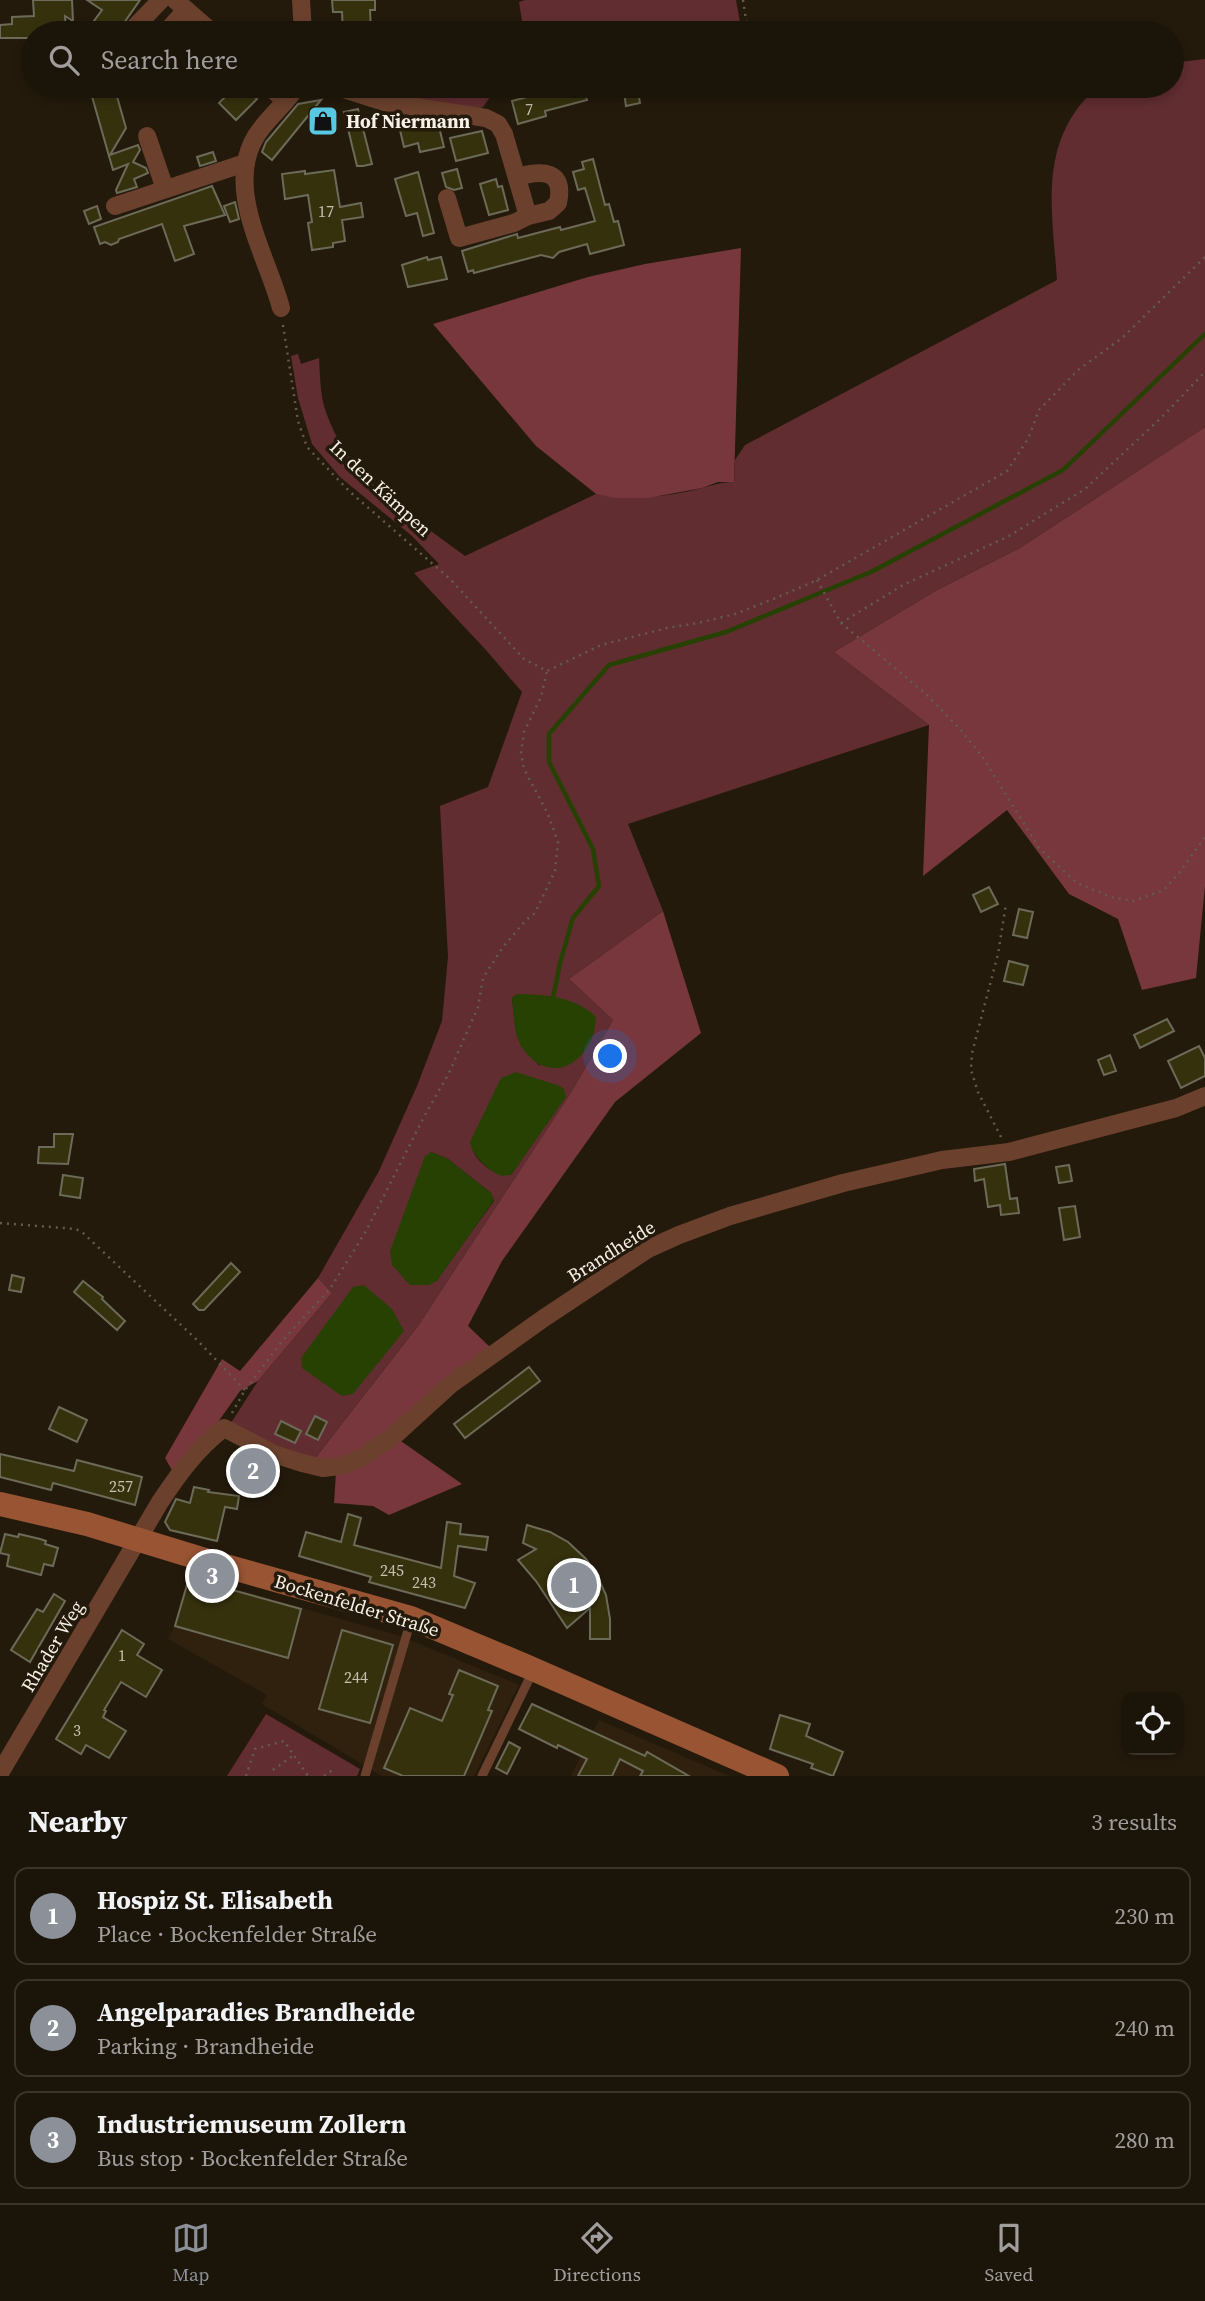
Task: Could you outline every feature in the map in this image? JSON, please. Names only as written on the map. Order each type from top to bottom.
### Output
[{"type":"main road","name":"Bockenfelder Straße","points":[[0,1504],[87,1524],[411,1618],[777,1776]]},
{"type":"street","points":[[141,21],[161,0]]},
{"type":"street","points":[[301,0],[302,21]]},
{"type":"street","points":[[172,21],[181,5],[199,21]]},
{"type":"street","points":[[282,98],[285,101]]},
{"type":"street","points":[[281,308],[248,208],[244,186],[245,163],[257,134],[287,98]]},
{"type":"street","points":[[372,98],[486,118],[498,124],[504,134],[528,216]]},
{"type":"street","points":[[147,136],[165,189]]},
{"type":"street","points":[[115,206],[245,163]]},
{"type":"street","points":[[447,198],[459,238],[549,211],[558,203],[559,186],[555,178],[538,171],[517,177]]},
{"type":"street","name":"Brandheide","points":[[224,1428],[274,1454],[323,1468],[359,1460],[395,1435],[450,1385],[544,1318],[648,1249],[679,1235],[730,1216],[843,1183],[942,1160],[1009,1152],[1176,1108],[1205,1097]]},
{"type":"street","points":[[140,1541],[177,1476],[204,1443],[224,1428]]},
{"type":"street","name":"Rhader Weg","points":[[1,1771],[140,1541]]},
{"type":"lane","points":[[365,1776],[411,1618]]},
{"type":"lane","points":[[482,1776],[534,1669]]},
{"type":"path","points":[[743,0],[746,21]]},
{"type":"path","points":[[224,1428],[245,1390],[283,1340],[330,1289],[366,1231],[449,1073],[478,1007],[483,978],[503,947],[535,913],[555,871],[558,842],[548,814],[524,769],[521,753],[524,732],[541,697],[547,671],[601,645],[735,614],[817,580],[1007,471],[1028,439],[1039,410],[1078,370],[1122,338],[1205,257]]},
{"type":"path","name":"In den Kämpen","points":[[281,308],[298,421],[307,447],[349,491],[450,579],[524,659],[547,671]]},
{"type":"path","points":[[841,623],[903,586],[1009,536],[1085,489],[1162,417],[1205,372]]},
{"type":"path","points":[[817,580],[841,623],[926,694],[960,729],[982,756],[1039,848],[1077,883],[1111,897],[1133,901],[1164,890],[1205,837]]},
{"type":"path","points":[[1006,904],[998,954],[972,1053],[971,1070],[978,1092],[1009,1152]]},
{"type":"path","points":[[0,1223],[76,1229],[83,1233],[197,1340],[245,1390]]},
{"type":"path","points":[[246,1776],[255,1749],[284,1741],[308,1776]]},
{"type":"path","points":[[273,1770],[294,1755]]},
{"type":"path","points":[[325,1775],[334,1769]]},
{"type":"path","points":[[325,1775],[333,1776]]},
{"type":"shaded area","points":[[736,0],[740,21],[522,21],[519,2]]},
{"type":"shaded area","points":[[1205,59],[1205,427],[1020,548],[937,590],[834,652],[929,725],[628,824],[663,911],[569,979],[613,1020],[570,1094],[418,1326],[313,1461],[229,1426],[258,1381],[332,1293],[318,1278],[379,1171],[417,1086],[442,1021],[448,957],[440,806],[488,787],[522,692],[414,573],[439,564],[412,536],[340,477],[312,444],[298,398],[291,356],[298,354],[301,364],[319,358],[324,406],[347,454],[363,474],[401,509],[465,556],[596,494],[631,498],[655,497],[734,482],[735,460],[745,445],[1057,280],[1053,176],[1065,129],[1087,98],[1184,98],[1184,62]],"holes":[[[517,994],[540,1066],[526,1050],[518,1035],[512,998]],[[564,1090],[565,1097],[511,1175],[491,1170],[481,1162],[473,1150],[474,1136]],[[431,1152],[448,1159],[491,1193],[494,1201],[436,1281],[407,1282],[392,1265]]]},
{"type":"shaded area","points":[[406,98],[489,98],[483,107],[476,110]]},
{"type":"shaded area","points":[[741,248],[734,482],[718,482],[702,488],[648,498],[615,498],[596,494],[536,446],[433,324],[588,277],[645,264]]},
{"type":"shaded area","points":[[1205,427],[1205,886],[1196,978],[1142,990],[1118,919],[1069,894],[1007,810],[923,876],[929,725],[834,652],[937,590],[1020,548]]},
{"type":"shaded area","points":[[663,911],[701,1033],[615,1102],[502,1261],[468,1326],[492,1349],[355,1459],[313,1461],[418,1326],[570,1094],[613,1020],[569,979]]},
{"type":"shaded area","points":[[517,994],[570,1001],[596,1017],[592,1038],[578,1059],[569,1065],[549,1068],[530,1057],[518,1041],[515,1029],[512,998]]},
{"type":"shaded area","points":[[516,1072],[560,1086],[566,1097],[511,1175],[502,1176],[482,1162],[470,1142],[501,1078]]},
{"type":"shaded area","points":[[431,1152],[448,1159],[491,1193],[494,1200],[437,1281],[429,1285],[410,1285],[392,1265],[390,1251],[425,1156]]},
{"type":"shaded area","points":[[318,1278],[332,1293],[258,1381],[240,1391],[213,1429],[173,1472],[165,1458],[222,1359],[240,1371]]},
{"type":"shaded area","points":[[364,1285],[392,1309],[404,1331],[353,1394],[342,1396],[302,1368],[301,1358],[353,1287]]},
{"type":"shaded area","points":[[398,1439],[462,1484],[389,1515],[373,1506],[334,1503],[336,1473]]},
{"type":"shaded area","points":[[190,1576],[400,1636],[519,1685],[474,1776],[382,1776],[262,1704],[267,1695],[168,1639],[175,1626]]},
{"type":"shaded area","points":[[266,1714],[360,1769],[357,1776],[227,1776]]},
{"type":"shaded area","points":[[599,1720],[729,1776],[571,1776]]},
{"type":"building","points":[[33,0],[72,0],[73,21],[65,16],[65,21],[21,21],[21,38],[0,38],[0,25],[12,24],[12,17],[34,16]]},
{"type":"building","points":[[87,0],[140,0],[125,21],[94,21],[102,10]]},
{"type":"building","points":[[332,0],[375,0],[375,10],[370,10],[370,21],[342,21],[342,12],[333,12]]},
{"type":"building","points":[[92,98],[117,98],[126,128],[110,155],[138,145],[140,150],[133,162],[146,168],[148,173],[134,179],[137,187],[117,193],[128,164],[113,170]]},
{"type":"building","points":[[224,98],[257,99],[236,120],[219,103]]},
{"type":"building","points":[[523,98],[587,100],[545,111],[546,116],[518,124],[512,101]]},
{"type":"building","points":[[625,98],[639,98],[640,103],[626,106]]},
{"type":"building","points":[[321,100],[272,160],[262,152],[266,142],[298,104]]},
{"type":"building","points":[[358,109],[372,164],[363,166],[357,166],[344,112]]},
{"type":"building","points":[[413,123],[415,129],[438,123],[444,147],[420,152],[418,143],[404,147],[399,126]]},
{"type":"building","points":[[482,131],[488,153],[456,161],[450,138]]},
{"type":"building","points":[[213,152],[216,161],[200,166],[197,157]]},
{"type":"building","points":[[593,159],[605,205],[609,204],[614,222],[618,221],[624,245],[590,254],[587,244],[559,252],[553,258],[541,255],[474,273],[473,270],[468,272],[462,251],[517,234],[518,238],[595,221],[585,188],[578,190],[573,172],[584,169],[582,162]]},
{"type":"building","points":[[457,169],[462,188],[454,190],[446,187],[442,173]]},
{"type":"building","points":[[334,170],[340,207],[361,203],[363,217],[342,220],[345,241],[333,243],[333,247],[312,250],[308,195],[285,199],[282,174]]},
{"type":"building","points":[[418,172],[434,233],[423,236],[417,213],[406,216],[395,179]]},
{"type":"building","points":[[496,179],[498,187],[502,186],[508,210],[489,215],[480,184]]},
{"type":"building","points":[[212,186],[225,215],[184,226],[194,254],[175,261],[162,224],[119,239],[111,245],[105,242],[100,244],[94,227]]},
{"type":"building","points":[[235,202],[239,219],[230,222],[224,206]]},
{"type":"building","points":[[97,206],[101,219],[89,224],[84,211]]},
{"type":"building","points":[[427,257],[428,260],[441,257],[447,279],[408,287],[402,265]]},
{"type":"building","points":[[989,887],[998,904],[981,912],[973,895]]},
{"type":"building","points":[[1019,909],[1033,912],[1027,938],[1013,935]]},
{"type":"building","points":[[1009,961],[1028,966],[1023,985],[1004,981]]},
{"type":"building","points":[[1167,1019],[1174,1031],[1140,1048],[1134,1035]]},
{"type":"building","points":[[1199,1046],[1205,1058],[1205,1076],[1181,1088],[1168,1061]]},
{"type":"building","points":[[1110,1055],[1116,1071],[1104,1075],[1098,1060]]},
{"type":"building","points":[[54,1134],[73,1134],[68,1164],[38,1163],[39,1147],[54,1147]]},
{"type":"building","points":[[1005,1164],[1010,1199],[1017,1198],[1019,1213],[1001,1215],[1000,1205],[988,1207],[984,1179],[975,1181],[974,1169]]},
{"type":"building","points":[[1069,1165],[1072,1181],[1059,1183],[1056,1167]]},
{"type":"building","points":[[63,1175],[83,1178],[80,1198],[60,1195]]},
{"type":"building","points":[[1075,1206],[1080,1237],[1064,1240],[1059,1208]]},
{"type":"building","points":[[231,1263],[240,1272],[204,1310],[199,1310],[193,1304]]},
{"type":"building","points":[[12,1275],[24,1278],[21,1292],[9,1290]]},
{"type":"building","points":[[83,1281],[103,1297],[125,1321],[117,1330],[74,1292]]},
{"type":"building","points":[[529,1367],[540,1381],[465,1438],[454,1424]]},
{"type":"building","points":[[59,1407],[87,1420],[77,1442],[49,1429]]},
{"type":"building","points":[[315,1416],[327,1422],[318,1440],[306,1434]]},
{"type":"building","points":[[281,1421],[301,1431],[295,1443],[275,1434]]},
{"type":"building","points":[[0,1454],[74,1471],[77,1460],[142,1477],[135,1505],[53,1483],[51,1490],[0,1477]]},
{"type":"building","points":[[194,1487],[209,1490],[208,1492],[239,1496],[237,1509],[225,1507],[217,1541],[170,1530],[165,1522],[176,1499],[190,1503]]},
{"type":"building","points":[[348,1514],[361,1518],[354,1545],[441,1568],[447,1522],[461,1524],[460,1534],[488,1537],[486,1550],[458,1546],[454,1576],[475,1583],[465,1608],[369,1582],[371,1577],[299,1556],[306,1532],[341,1542]]},
{"type":"building","points":[[527,1525],[550,1532],[568,1542],[586,1559],[606,1595],[610,1639],[590,1639],[590,1608],[567,1628],[536,1581],[518,1560],[536,1549],[523,1543]]},
{"type":"building","points":[[5,1534],[40,1539],[46,1541],[45,1544],[58,1548],[53,1566],[44,1564],[41,1575],[7,1566],[9,1555],[0,1553]]},
{"type":"building","points":[[189,1578],[301,1609],[288,1658],[175,1626]]},
{"type":"building","points":[[54,1594],[65,1601],[30,1662],[11,1650],[37,1609],[43,1612]]},
{"type":"building","points":[[122,1630],[144,1644],[137,1655],[162,1670],[146,1697],[121,1682],[104,1710],[106,1711],[103,1717],[126,1731],[109,1758],[86,1745],[81,1754],[56,1739]]},
{"type":"building","points":[[342,1630],[393,1645],[370,1723],[319,1709]]},
{"type":"building","points":[[459,1670],[498,1686],[488,1710],[492,1711],[464,1776],[403,1776],[384,1768],[410,1708],[442,1721],[453,1695],[449,1694]]},
{"type":"building","points":[[532,1704],[645,1756],[647,1752],[689,1776],[640,1776],[643,1771],[620,1759],[612,1776],[578,1776],[587,1759],[519,1729]]},
{"type":"building","points":[[780,1715],[810,1724],[806,1736],[843,1752],[833,1776],[811,1768],[813,1764],[770,1749]]},
{"type":"building","points":[[509,1742],[520,1748],[507,1774],[496,1768]]},
{"type":"waterway","points":[[553,998],[573,918],[599,886],[593,849],[549,762],[549,734],[609,665],[726,632],[873,571],[1063,470],[1205,334]]},
{"type":"place","name":"Hof Niermann","points":[[323,121]]},
{"type":"place","name":"Angelparadies Brandheide","points":[[253,1471]]},
{"type":"place","name":"Industriemuseum Zollern","points":[[212,1576]]},
{"type":"place","name":"Hospiz St. Elisabeth","points":[[574,1585]]}]
